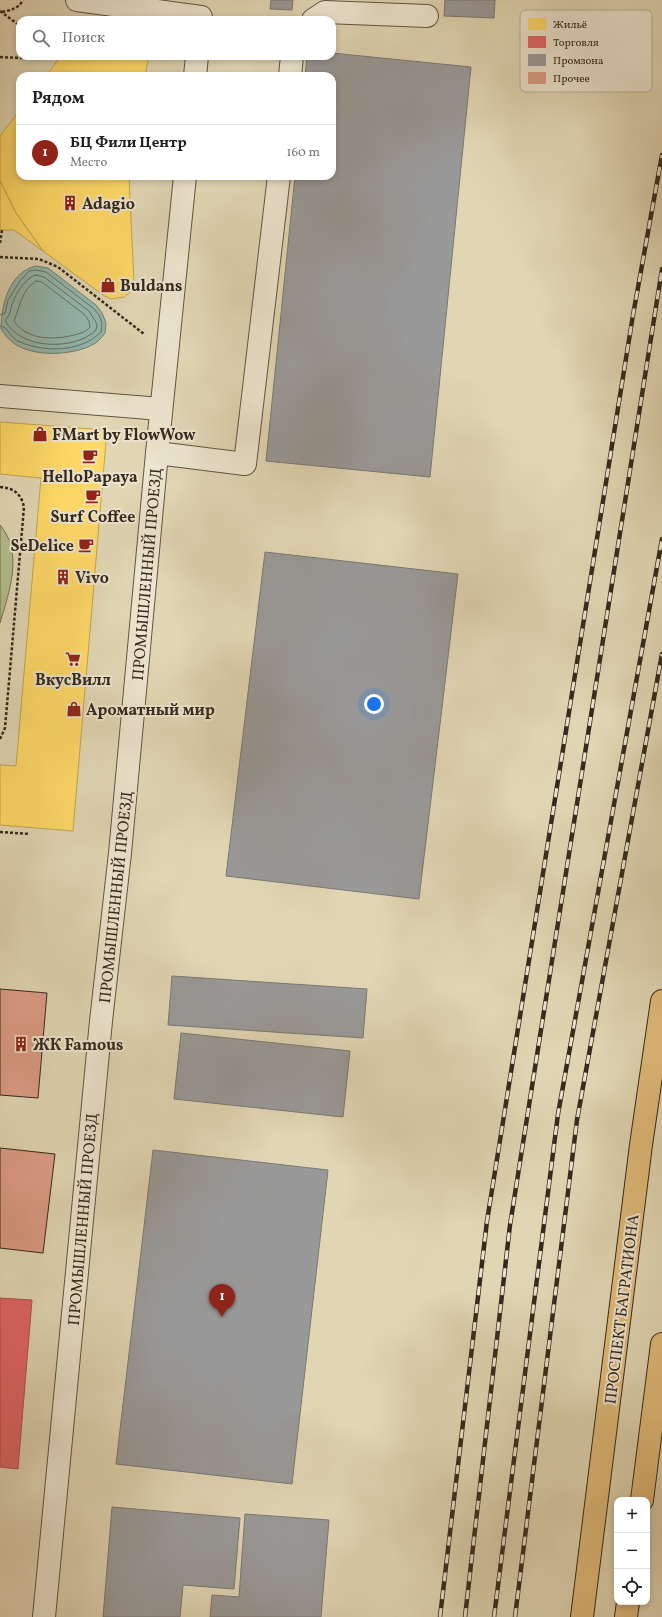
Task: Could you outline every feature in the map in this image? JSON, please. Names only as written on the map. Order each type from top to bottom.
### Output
[{"type":"main road","name":"ПРОСПЕКТ БАГРАТИОНА","points":[[582,1617],[641,1145],[662,1000]]},
{"type":"main road","points":[[642,1497],[662,1344]]},
{"type":"main road","points":[[626,1617],[628,1605]]},
{"type":"street","points":[[77,0],[201,12]]},
{"type":"street","points":[[319,16],[325,12],[427,16]]},
{"type":"street","points":[[195,72],[197,60]]},
{"type":"street","points":[[290,72],[292,60]]},
{"type":"street","name":"ПРОМЫШЛЕННЫЙ ПРОЕЗД","points":[[44,1617],[101,1029],[120,853],[161,409],[185,180]]},
{"type":"street","points":[[157,453],[245,464],[278,180]]},
{"type":"street","points":[[0,396],[161,409]]},
{"type":"path","points":[[1,12],[19,6],[23,0]]},
{"type":"path","points":[[1,12],[16,23]]},
{"type":"path","points":[[0,57],[16,58]]},
{"type":"path","points":[[0,244],[2,230]]},
{"type":"path","points":[[0,257],[40,259],[58,267],[144,335]]},
{"type":"path","points":[[0,487],[14,490],[19,494],[24,507],[5,728],[0,738]]},
{"type":"path","points":[[0,832],[30,834]]},
{"type":"green space","points":[[0,525],[7,536],[13,560],[10,586],[0,623]]},
{"type":"water","points":[[36,266],[48,268],[96,305],[102,313],[106,323],[105,333],[97,342],[75,351],[64,353],[40,353],[19,347],[7,337],[1,329],[1,320],[8,291],[19,275],[27,269]]},
{"type":"building: Жильё","points":[[58,60],[148,60],[146,72],[49,72]]},
{"type":"building: Жильё","name":"Adagio","points":[[16,115],[16,180],[129,180],[134,283],[130,292],[124,297],[111,299],[103,295],[43,251],[16,213],[0,181],[0,136]]},
{"type":"building: Жильё","points":[[0,181],[16,213],[43,251],[14,230],[0,230]]},
{"type":"building: Жильё","name":"Vivo","points":[[0,422],[107,430],[73,831],[0,825],[0,765],[16,766],[41,478],[0,474]]},
{"type":"building: Торговля","points":[[0,1298],[32,1300],[18,1469],[0,1467]]},
{"type":"building: Промзона","points":[[271,0],[293,0],[292,10],[270,9]]},
{"type":"building: Промзона","points":[[445,0],[495,0],[494,18],[444,16]]},
{"type":"building: Промзона","points":[[336,53],[471,67],[430,477],[266,461],[295,180],[336,180],[336,72],[305,72],[307,60],[336,60]]},
{"type":"building: Промзона","points":[[265,552],[458,574],[419,899],[226,876]]},
{"type":"building: Промзона","points":[[172,976],[367,989],[363,1038],[168,1025]]},
{"type":"building: Промзона","points":[[181,1033],[350,1051],[343,1117],[174,1099]]},
{"type":"building: Промзона","points":[[153,1150],[328,1170],[292,1484],[116,1464]]},
{"type":"building: Промзона","points":[[112,1507],[240,1518],[234,1589],[183,1585],[180,1617],[103,1617]]},
{"type":"building: Промзона","points":[[245,1514],[329,1520],[321,1617],[210,1617],[212,1595],[239,1597]]},
{"type":"building: Прочее","name":"ЖК Famous","points":[[0,989],[47,993],[38,1098],[0,1095]]},
{"type":"building: Прочее","points":[[0,1148],[55,1154],[43,1253],[0,1248]]},
{"type":"railway","points":[[440,1617],[487,1221],[633,315],[662,155]]},
{"type":"railway","points":[[465,1617],[510,1225],[662,269]]},
{"type":"railway","points":[[494,1617],[558,1114],[662,539]]},
{"type":"railway","points":[[515,1617],[577,1120],[662,654]]},
{"type":"place","name":"Adagio","points":[[70,203]]},
{"type":"place","name":"Buldans","points":[[108,285]]},
{"type":"place","name":"FMart by FlowWow","points":[[40,434]]},
{"type":"place","name":"HelloPapaya","points":[[90,456]]},
{"type":"place","name":"Surf Coffee","points":[[93,496]]},
{"type":"place","name":"SeDelice","points":[[86,545]]},
{"type":"place","name":"Vivo","points":[[63,577]]},
{"type":"place","name":"ВкусВилл","points":[[73,659]]},
{"type":"place","name":"Ароматный мир","points":[[74,709]]},
{"type":"place","name":"ЖК Famous","points":[[21,1044]]},
{"type":"place","name":"БЦ Фили Центр","points":[[222,1317]]}]
